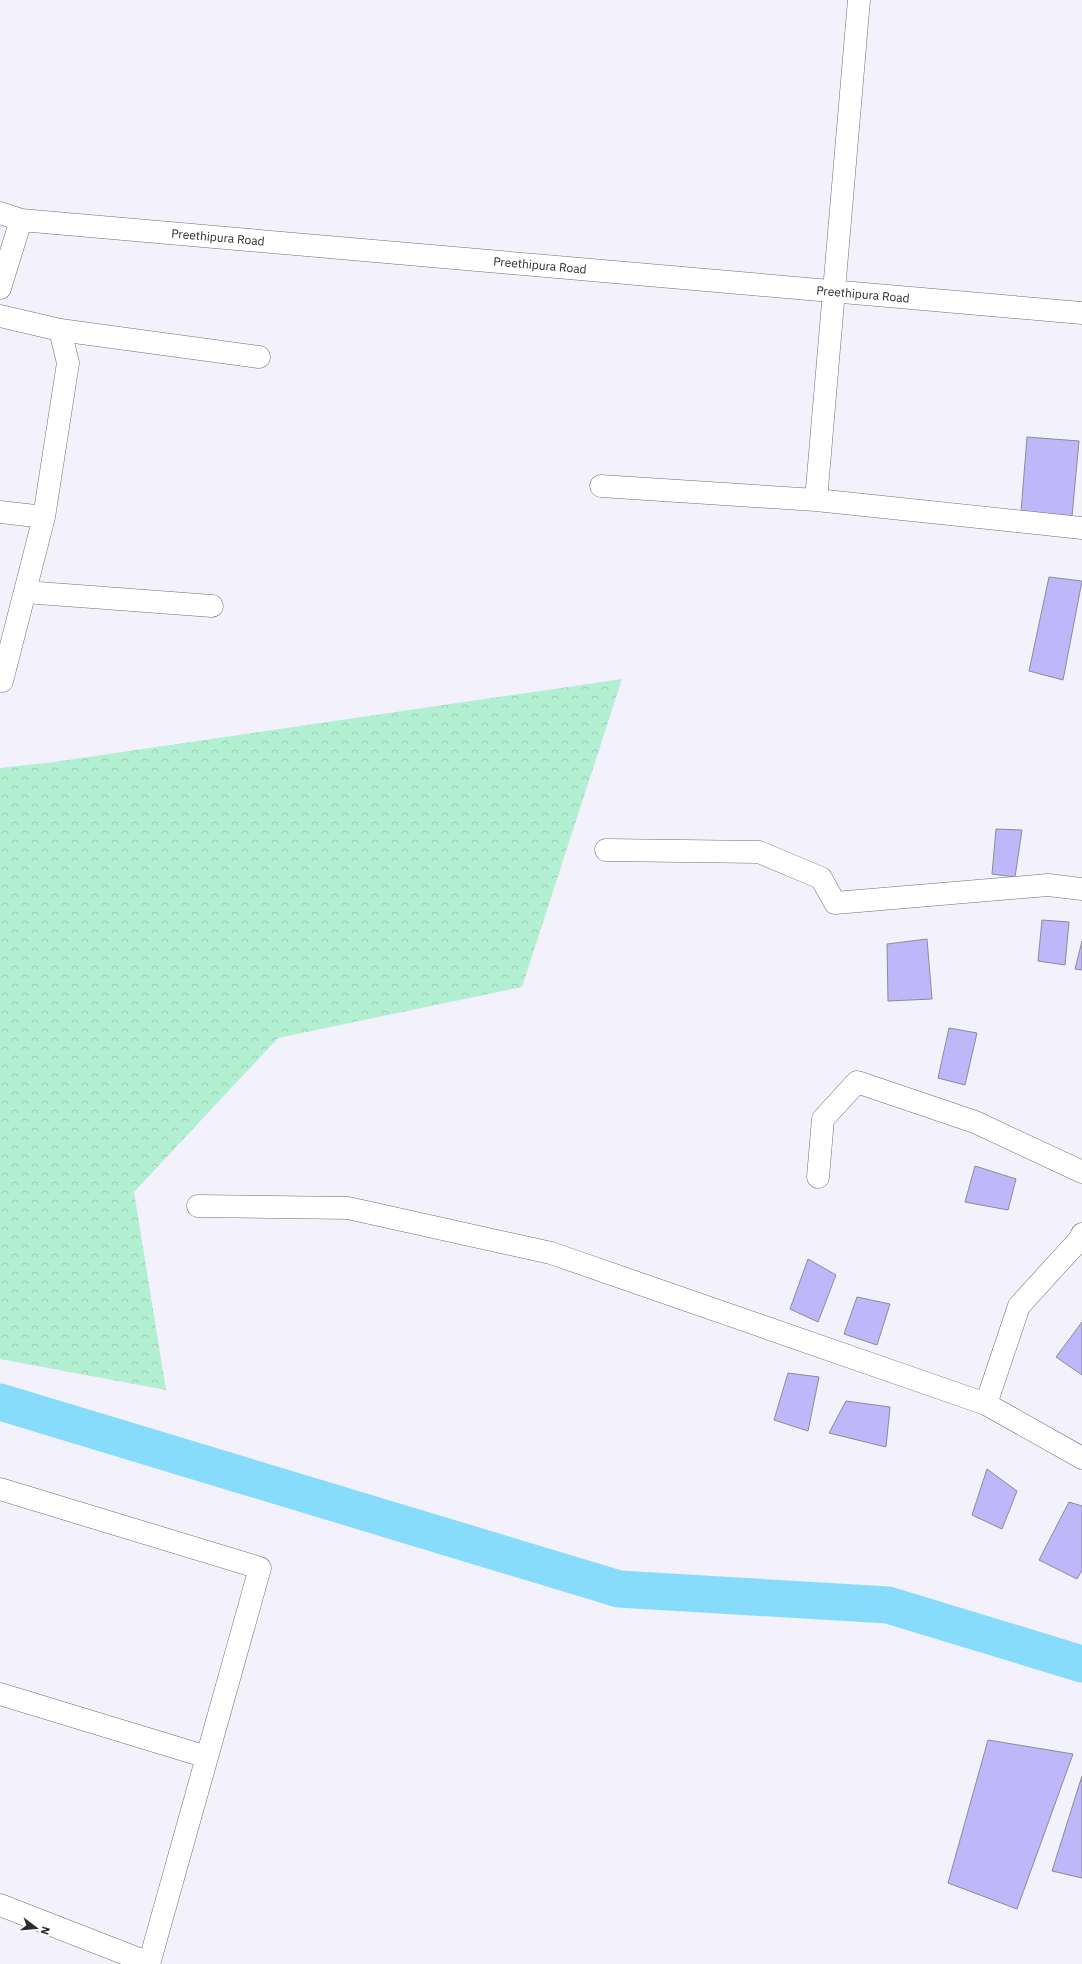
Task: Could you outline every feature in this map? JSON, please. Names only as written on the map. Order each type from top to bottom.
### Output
[{"type":"street","points":[[816,500],[859,0]]},
{"type":"street","name":"Preethipura Road","points":[[0,213],[21,220],[1082,313]]},
{"type":"street","points":[[0,288],[21,220]]},
{"type":"street","points":[[0,316],[60,330],[259,357]]},
{"type":"street","points":[[2,681],[44,516],[68,363],[60,330]]},
{"type":"street","points":[[601,486],[816,500],[1082,528]]},
{"type":"street","points":[[0,512],[44,516]]},
{"type":"street","points":[[25,592],[212,606]]},
{"type":"street","points":[[606,850],[759,852],[821,878],[835,903],[1048,885],[1082,889]]},
{"type":"street","points":[[818,1177],[823,1119],[856,1082],[975,1122],[1082,1172]]},
{"type":"street","points":[[198,1206],[348,1208],[551,1253],[986,1404],[1082,1458]]},
{"type":"street","points":[[986,1404],[1019,1306],[1080,1239],[1082,1234]]},
{"type":"street","points":[[0,1489],[260,1568],[149,1964],[0,1905]]},
{"type":"street","points":[[0,1694],[207,1757]]},
{"type":"green space","points":[[622,679],[522,987],[278,1038],[134,1192],[166,1390],[0,1359],[0,768],[54,762]]},
{"type":"building","points":[[1027,437],[1079,441],[1072,516],[1021,512]]},
{"type":"building","points":[[1049,577],[1082,581],[1063,680],[1029,671]]},
{"type":"building","points":[[996,829],[1022,830],[1015,877],[992,874]]},
{"type":"building","points":[[1042,920],[1069,922],[1065,965],[1038,961]]},
{"type":"building","points":[[927,939],[932,999],[888,1001],[887,944]]},
{"type":"building","points":[[1082,941],[1082,970],[1075,969]]},
{"type":"building","points":[[949,1028],[977,1033],[965,1085],[938,1078]]},
{"type":"building","points":[[975,1166],[1016,1179],[1008,1210],[965,1202]]},
{"type":"building","points":[[808,1259],[836,1275],[818,1322],[790,1309]]},
{"type":"building","points":[[857,1297],[890,1304],[877,1345],[844,1334]]},
{"type":"building","points":[[1082,1322],[1082,1375],[1056,1357]]},
{"type":"building","points":[[788,1373],[819,1377],[808,1431],[774,1420]]},
{"type":"building","points":[[846,1401],[890,1407],[886,1447],[829,1433]]},
{"type":"building","points":[[987,1469],[1017,1491],[1002,1529],[972,1515]]},
{"type":"building","points":[[1069,1502],[1082,1506],[1082,1570],[1077,1579],[1039,1560]]},
{"type":"building","points":[[988,1740],[1073,1754],[1017,1909],[948,1883]]},
{"type":"building","points":[[1082,1776],[1082,1878],[1052,1871]]},
{"type":"waterway","points":[[0,1402],[619,1589],[888,1605],[1082,1664]]}]
